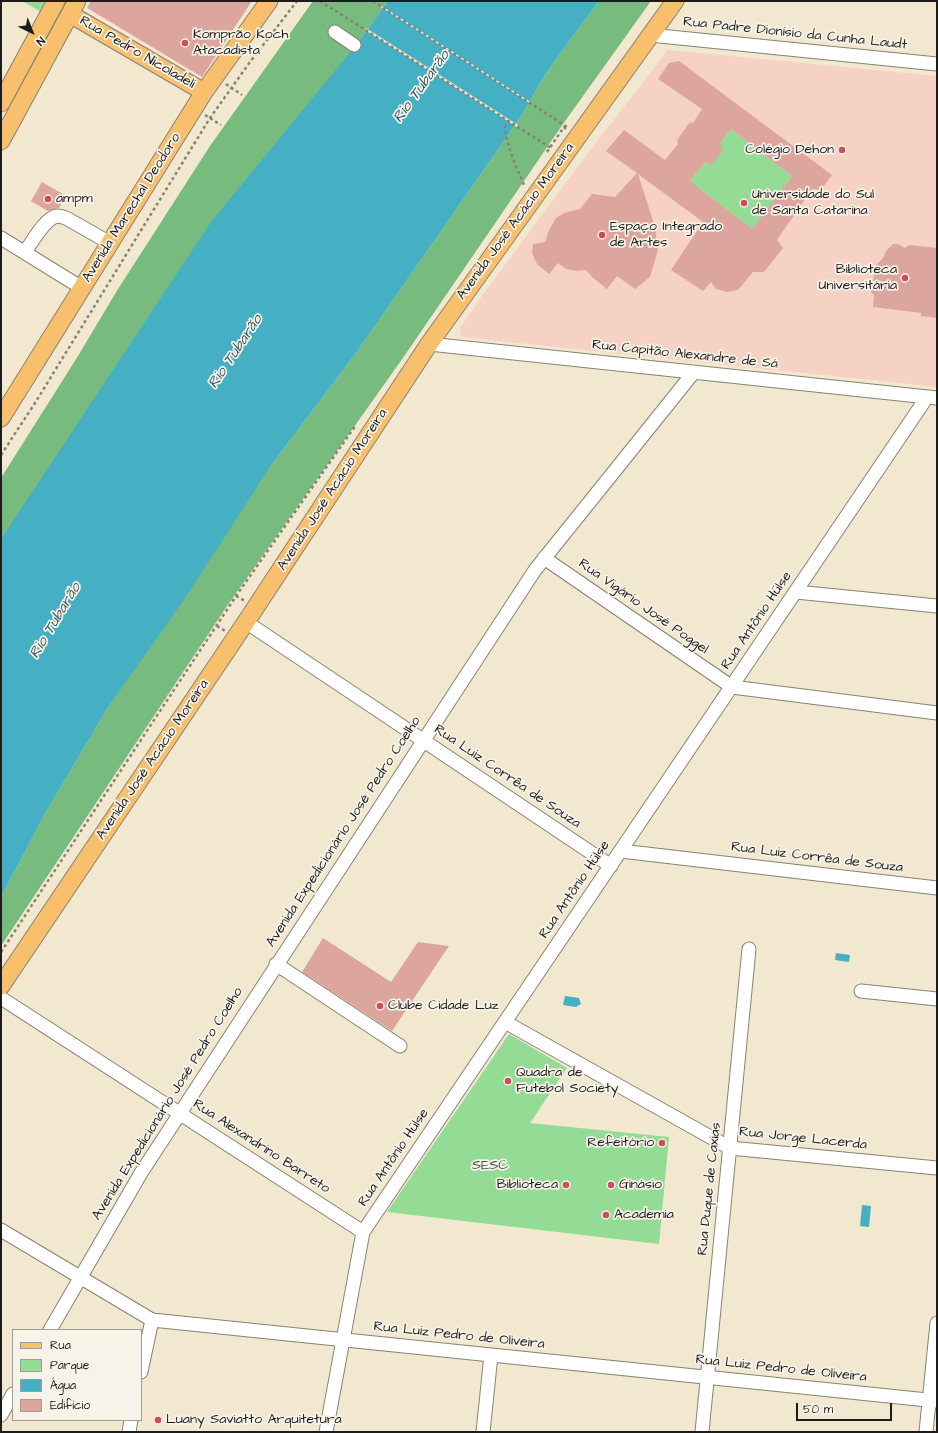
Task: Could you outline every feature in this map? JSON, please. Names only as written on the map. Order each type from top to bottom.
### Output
[{"type":"main road","points":[[1,103],[56,1]]},
{"type":"main road","name":"Avenida Marechal Deodoro","points":[[1,418],[204,92],[270,1]]},
{"type":"main road","name":"Avenida José Acácio Moreira","points":[[1,986],[246,622],[429,344],[675,1]]},
{"type":"main road","points":[[1,142],[74,8]]},
{"type":"main road","name":"Rua Pedro Nicoladeli","points":[[74,8],[204,92]]},
{"type":"street","points":[[335,32],[354,45]]},
{"type":"street","name":"Rua Padre Dionísio da Cunha Laudt","points":[[650,35],[937,64]]},
{"type":"street","points":[[25,252],[46,222],[58,216],[66,218],[110,243]]},
{"type":"street","points":[[1,238],[82,288]]},
{"type":"street","name":"Rua Capitão Alexandre de Sá","points":[[429,344],[932,397]]},
{"type":"street","name":"Avenida Expedicionário José Pedro Coelho","points":[[51,1329],[133,1186],[179,1113],[544,558],[694,372]]},
{"type":"street","name":"Rua Antônio Hülse","points":[[326,1432],[363,1232],[796,592],[932,397]]},
{"type":"street","name":"Rua Vigário José Poggel","points":[[544,558],[732,687],[937,713]]},
{"type":"street","points":[[796,592],[937,606]]},
{"type":"street","name":"Rua Luiz Corrêa de Souza","points":[[246,622],[611,866]]},
{"type":"street","name":"Rua Luiz Corrêa de Souza","points":[[621,851],[937,888]]},
{"type":"street","name":"Rua Duque de Caxias","points":[[702,1432],[749,949]]},
{"type":"street","points":[[276,964],[400,1046]]},
{"type":"street","points":[[861,991],[937,999]]},
{"type":"street","name":"Rua Alexandrino Barreto","points":[[1,998],[363,1232]]},
{"type":"street","name":"Rua Jorge Lacerda","points":[[505,1022],[730,1148],[937,1168]]},
{"type":"street","name":"Rua Luiz Pedro de Oliveira","points":[[1,1230],[152,1320],[933,1401]]},
{"type":"street","points":[[142,1367],[152,1320]]},
{"type":"street","points":[[926,1432],[933,1401],[937,1324]]},
{"type":"street","points":[[483,1432],[491,1355]]},
{"type":"street","points":[[1,1415],[12,1396]]},
{"type":"street","points":[[129,1432],[131,1421]]},
{"type":"path","points":[[1,455],[35,403],[210,118],[296,1]]},
{"type":"path","points":[[320,1],[550,147]]},
{"type":"path","points":[[373,1],[568,127],[567,129],[564,127],[546,153]]},
{"type":"path","points":[[215,77],[242,95]]},
{"type":"path","points":[[505,125],[516,169],[524,185],[528,179]]},
{"type":"path","points":[[1,952],[236,596],[360,420]]},
{"type":"shaded area","name":"Universidade do Sul de Santa Catarina","points":[[668,50],[937,76],[937,387],[461,337],[460,328],[482,296],[585,157]]},
{"type":"green space","points":[[22,1],[50,1],[43,13]]},
{"type":"green space","points":[[313,1],[388,1],[1,539],[1,478],[78,356],[118,289],[210,146]]},
{"type":"green space","points":[[599,1],[651,1],[563,124],[405,355],[227,606],[1,946],[1,897],[46,812],[107,709],[270,467],[356,353],[520,118],[546,73]]},
{"type":"green space","points":[[731,129],[792,176],[752,229],[690,181],[705,162],[712,164],[720,143]]},
{"type":"green space","name":"SESC","points":[[509,1034],[567,1068],[530,1123],[669,1137],[659,1244],[387,1212]]},
{"type":"water","name":"Rio Tubarão","points":[[388,1],[599,1],[546,73],[520,118],[356,353],[270,467],[185,598],[107,709],[46,812],[1,897],[1,539],[211,222],[357,44]]},
{"type":"water","points":[[836,953],[850,955],[849,962],[835,960]]},
{"type":"water","points":[[565,996],[579,998],[581,1004],[576,1007],[563,1005]]},
{"type":"water","points":[[862,1205],[871,1206],[869,1227],[860,1226]]},
{"type":"pier","points":[[382,6],[532,103],[531,104],[381,7]]},
{"type":"pier","points":[[366,28],[518,125],[517,127],[365,30]]},
{"type":"building","name":"Komprão Koch Atacadista","points":[[91,1],[252,1],[202,77],[87,8]]},
{"type":"building","points":[[679,61],[832,175],[821,190],[812,189],[777,240],[783,248],[764,272],[753,272],[738,290],[727,292],[716,289],[711,282],[703,291],[671,270],[703,222],[638,174],[655,227],[658,250],[650,277],[635,289],[617,276],[607,289],[586,270],[576,271],[566,269],[558,263],[549,274],[537,264],[532,253],[533,244],[545,242],[549,230],[556,218],[564,213],[580,209],[592,194],[615,197],[637,173],[606,151],[624,130],[665,160],[678,144],[677,140],[690,122],[693,123],[702,109],[658,79],[669,63]],"holes":[[[731,129],[792,176],[752,229],[690,181],[705,162],[712,165],[723,149],[720,143]]]},
{"type":"building","name":"ampm","points":[[42,182],[66,196],[59,208],[48,211],[31,201]]},
{"type":"building","name":"Biblioteca Universitária","points":[[893,244],[898,244],[905,248],[909,245],[937,248],[937,318],[921,316],[921,313],[873,307],[874,295],[871,292],[876,265]]},
{"type":"building","name":"Clube Cidade Luz","points":[[323,938],[391,982],[418,942],[449,946],[392,1031],[302,972]]},
{"type":"place","name":"Komprão Koch Atacadista","points":[[185,43]]},
{"type":"place","name":"Colégio Dehon","points":[[842,150]]},
{"type":"place","name":"ampm","points":[[48,199]]},
{"type":"place","name":"Universidade do Sul de Santa Catarina","points":[[744,203]]},
{"type":"place","name":"Espaço Integrado de Artes","points":[[602,235]]},
{"type":"place","name":"Biblioteca Universitária","points":[[905,278]]},
{"type":"place","name":"Clube Cidade Luz","points":[[380,1006]]},
{"type":"place","name":"Quadra de Futebol Society","points":[[508,1081]]},
{"type":"place","name":"Refeitório","points":[[662,1143]]},
{"type":"place","name":"Biblioteca","points":[[566,1185]]},
{"type":"place","name":"Ginásio","points":[[611,1185]]},
{"type":"place","name":"Academia","points":[[606,1215]]},
{"type":"place","name":"Luany Saviatto Arquitetura","points":[[158,1420]]}]
